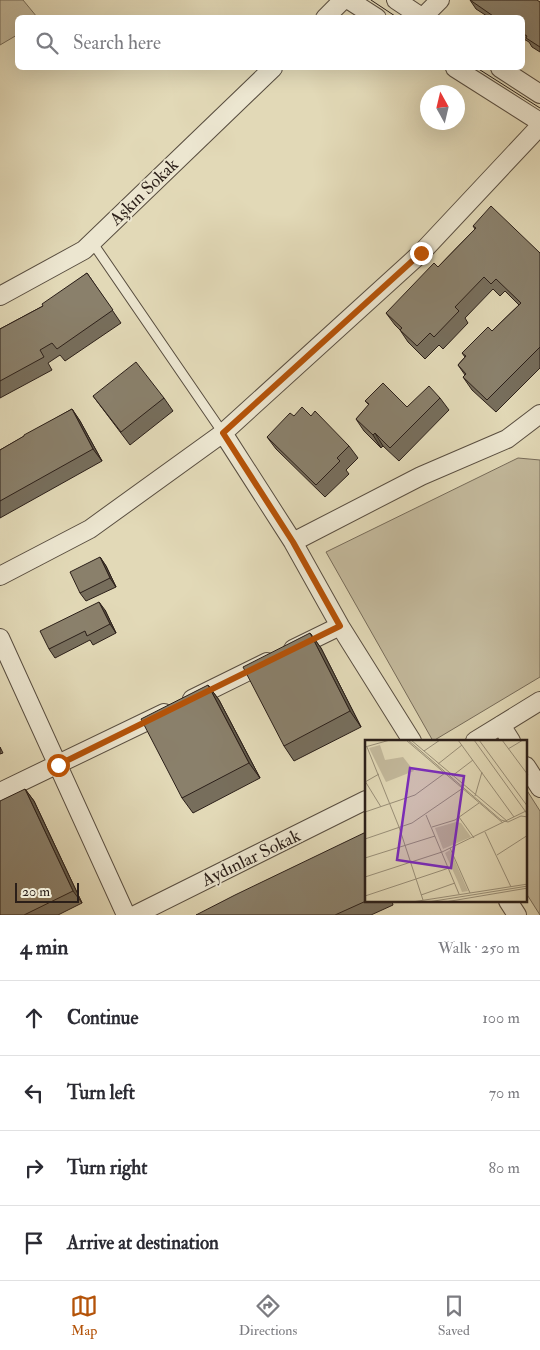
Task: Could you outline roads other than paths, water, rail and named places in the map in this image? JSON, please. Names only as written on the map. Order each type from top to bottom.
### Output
[{"type":"street","points":[[328,15],[343,0]]},
{"type":"street","points":[[349,0],[372,15]]},
{"type":"street","points":[[396,0],[418,15]]},
{"type":"street","points":[[426,15],[440,0]]},
{"type":"street","name":"Aşkın Sokak","points":[[0,296],[84,250],[271,70]]},
{"type":"street","points":[[458,70],[540,122]]},
{"type":"street","points":[[503,70],[540,94]]},
{"type":"street","points":[[0,576],[90,529],[223,433],[421,253],[540,126]]},
{"type":"street","points":[[293,542],[421,476],[507,439],[540,414]]},
{"type":"street","points":[[223,433],[293,542],[340,626],[411,740]]},
{"type":"street","points":[[0,792],[340,626]]},
{"type":"street","points":[[0,638],[126,915]]},
{"type":"street","points":[[476,740],[540,701]]},
{"type":"street","points":[[501,725],[510,740]]},
{"type":"street","points":[[528,769],[540,788]]},
{"type":"street","name":"Aydınlar Sokak","points":[[135,915],[365,800]]},
{"type":"street","points":[[509,902],[517,915]]},
{"type":"lane","points":[[92,242],[223,433]]},
{"type":"tram line","points":[[371,0],[394,15]]},
{"type":"tram line","points":[[480,70],[540,108]]}]
